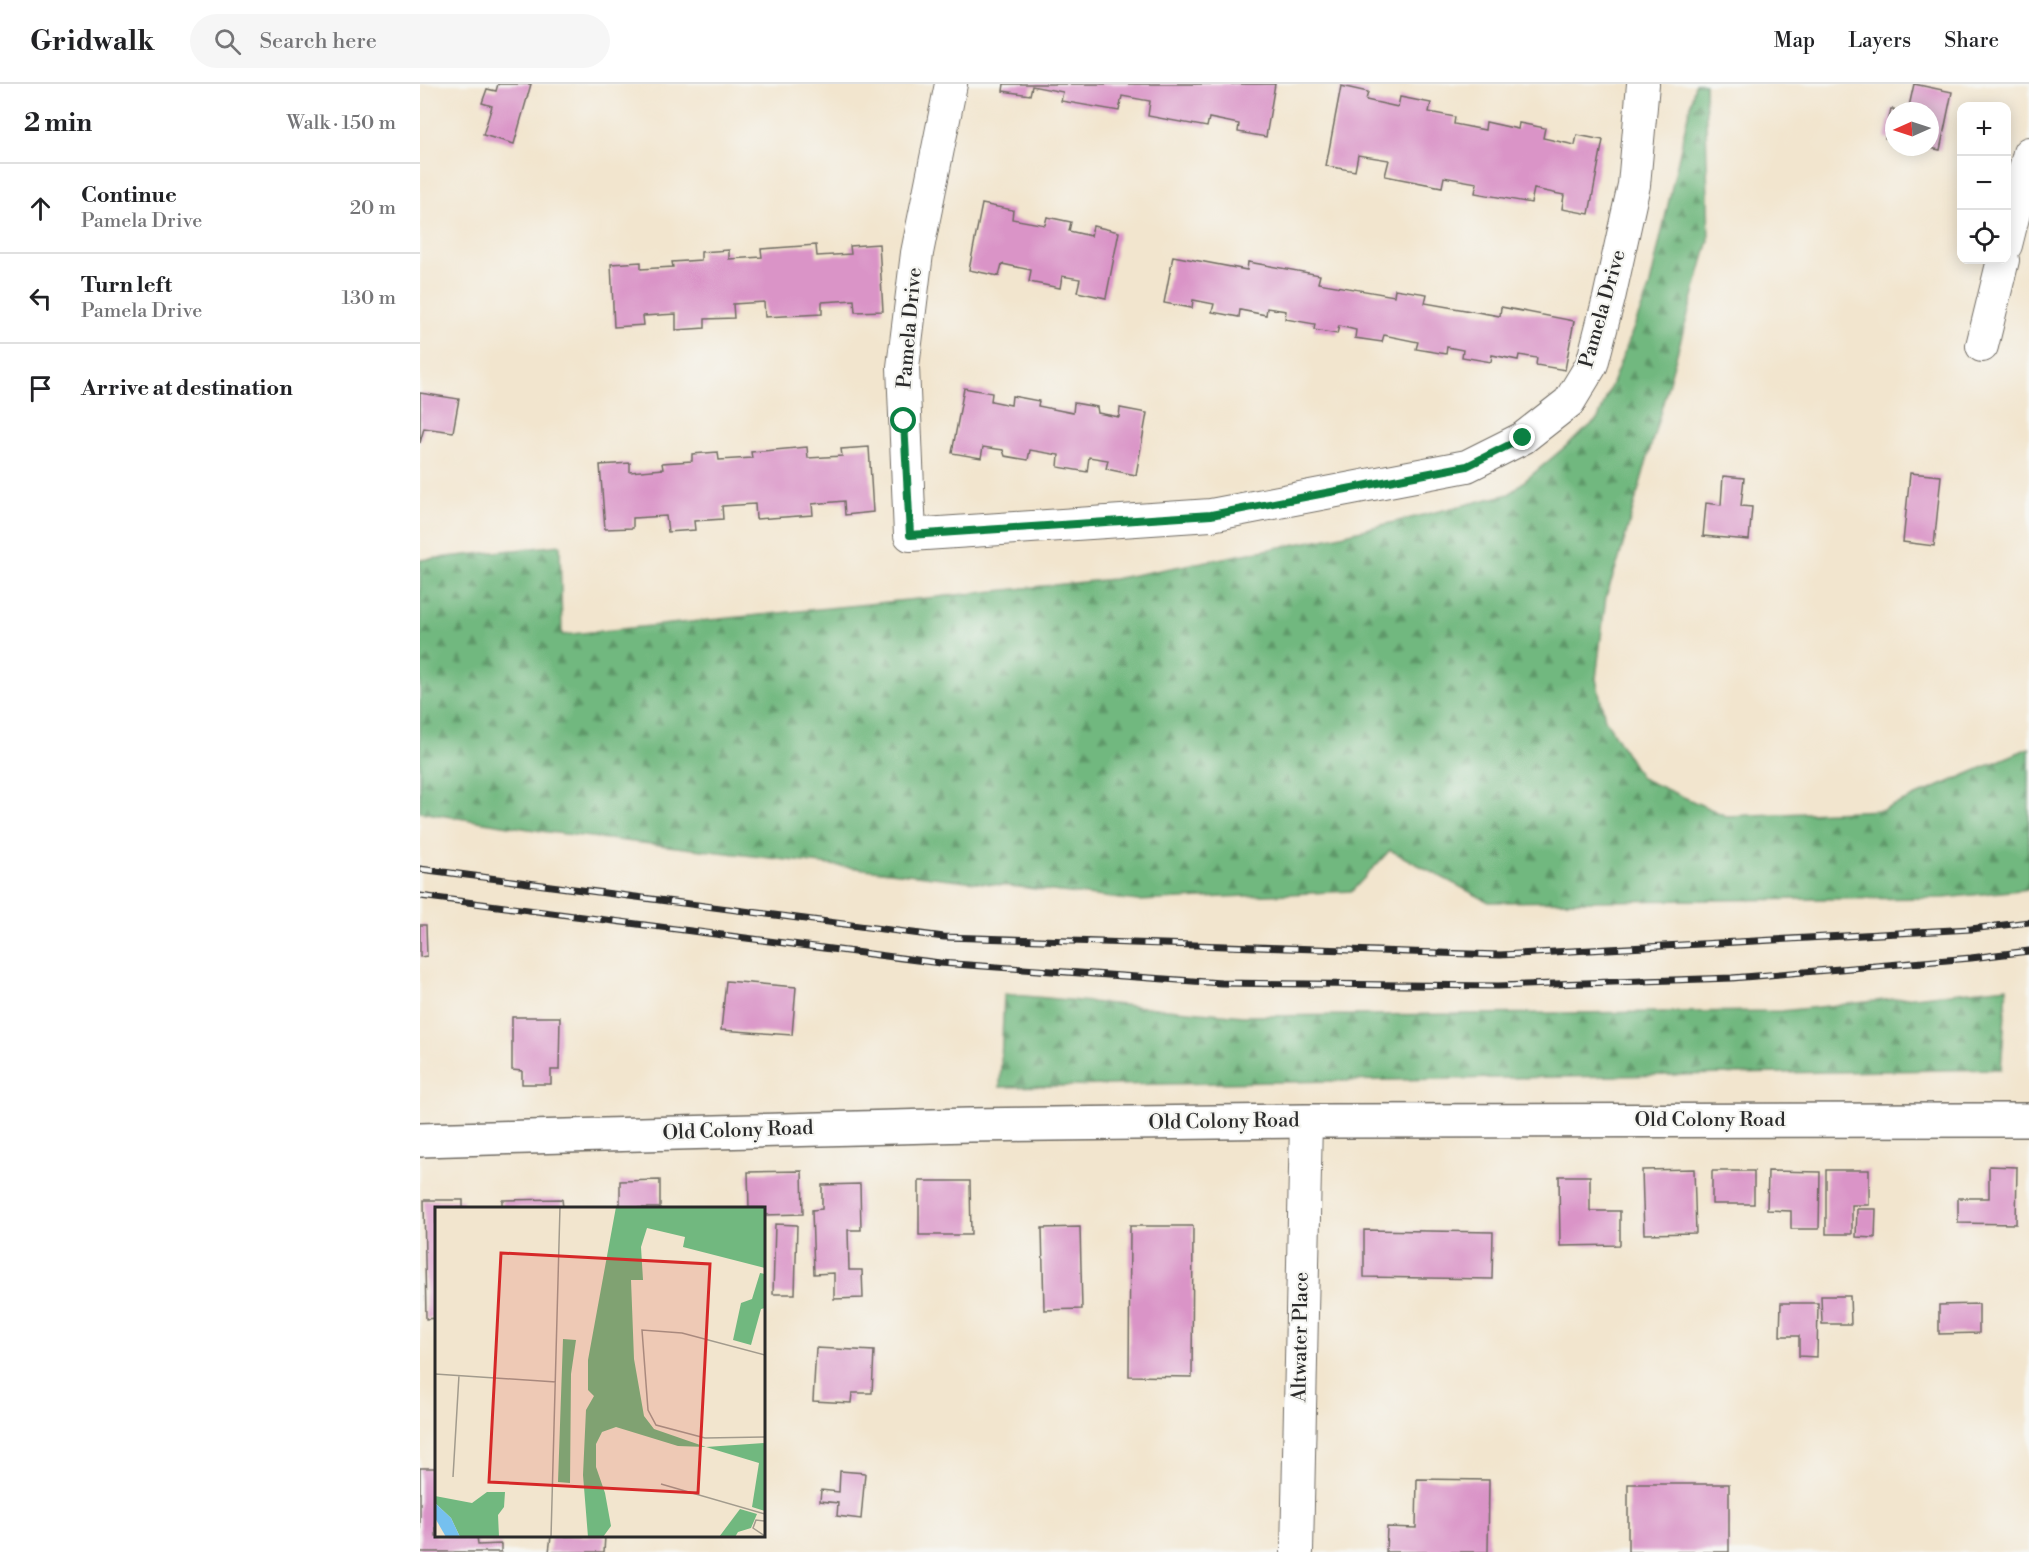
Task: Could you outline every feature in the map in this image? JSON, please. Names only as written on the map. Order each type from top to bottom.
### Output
[{"type":"main road","name":"Old Colony Road","points":[[420,1140],[969,1125],[1306,1121],[2029,1120]]},
{"type":"street","name":"Pamela Drive","points":[[951,84],[916,253],[903,368],[910,535],[1211,515],[1467,466],[1523,438],[1569,402],[1592,364],[1634,185],[1643,84]]},
{"type":"street","points":[[2011,228],[2029,153]]},
{"type":"street","points":[[1982,346],[2002,264]]},
{"type":"street","name":"Altwater Place","points":[[1297,1552],[1306,1121]]},
{"type":"green space","points":[[1695,84],[1705,84],[1709,240],[1619,559],[1606,596],[1596,679],[1605,719],[1641,778],[1726,816],[1883,810],[2029,748],[2029,889],[1944,898],[1489,902],[1390,850],[1352,891],[1138,901],[548,832],[420,812],[420,560],[560,545],[562,635],[1113,579],[1333,537],[1509,494],[1598,419],[1649,289]]},
{"type":"green space","points":[[2007,987],[2001,1069],[1000,1087],[1004,994],[1243,1016],[1781,1011]]},
{"type":"building","points":[[498,84],[531,84],[514,144],[483,135],[492,106],[482,103],[487,89],[496,91]]},
{"type":"building","points":[[1004,84],[1275,84],[1266,137],[1238,132],[1239,124],[1209,118],[1207,127],[1148,116],[1150,101],[1122,96],[1119,111],[1061,101],[1063,92],[1032,86],[1030,95],[1003,91]]},
{"type":"building","points":[[1914,84],[1952,92],[1940,150],[1939,102],[1910,102]]},
{"type":"building","points":[[1341,86],[1368,92],[1366,100],[1398,107],[1400,97],[1431,103],[1429,112],[1455,117],[1454,124],[1485,130],[1486,122],[1518,129],[1519,123],[1545,128],[1543,138],[1575,145],[1577,135],[1603,140],[1589,214],[1562,209],[1564,195],[1534,189],[1531,203],[1475,193],[1477,183],[1444,177],[1442,187],[1385,176],[1389,160],[1358,155],[1355,171],[1326,166]]},
{"type":"building","points":[[982,204],[1013,210],[1012,219],[1045,225],[1047,217],[1071,222],[1069,231],[1091,236],[1093,226],[1119,232],[1106,298],[1077,292],[1080,279],[1062,276],[1060,288],[1029,282],[1031,270],[1002,264],[999,276],[969,270]]},
{"type":"building","points":[[879,244],[883,311],[855,312],[854,300],[822,302],[822,314],[765,317],[764,302],[733,304],[734,318],[705,319],[705,328],[676,330],[676,314],[643,316],[644,325],[614,327],[611,264],[641,262],[641,269],[673,267],[672,262],[701,260],[701,252],[729,250],[729,259],[762,257],[761,249],[816,245],[817,256],[851,254],[850,246]]},
{"type":"building","points":[[1173,256],[1247,270],[1248,262],[1320,275],[1318,283],[1394,296],[1395,289],[1427,294],[1425,303],[1500,316],[1501,307],[1574,321],[1565,370],[1536,365],[1537,358],[1519,355],[1518,360],[1492,355],[1491,362],[1462,357],[1463,350],[1447,347],[1446,354],[1416,349],[1418,342],[1384,335],[1382,342],[1355,338],[1356,330],[1339,326],[1337,334],[1314,330],[1315,324],[1285,319],[1286,311],[1267,308],[1266,315],[1240,310],[1239,317],[1212,312],[1214,304],[1193,300],[1192,308],[1164,303]]},
{"type":"building","points":[[964,388],[992,393],[991,401],[1011,405],[1012,396],[1039,401],[1038,406],[1073,413],[1074,403],[1097,407],[1098,413],[1119,417],[1120,408],[1147,413],[1136,475],[1106,469],[1108,460],[1089,457],[1087,472],[1058,467],[1059,455],[1030,450],[1028,460],[1005,456],[1003,450],[983,447],[981,458],[952,453]]},
{"type":"building","points":[[420,393],[459,399],[453,432],[424,428],[420,443]]},
{"type":"building","points":[[807,447],[808,458],[842,456],[841,449],[869,447],[873,512],[845,515],[844,501],[812,504],[813,515],[756,519],[755,504],[722,506],[723,519],[694,521],[695,530],[668,532],[666,516],[633,518],[633,528],[605,529],[600,465],[630,463],[630,472],[663,469],[662,463],[692,461],[692,454],[718,452],[719,460],[752,458],[751,452]]},
{"type":"building","points":[[1910,473],[1941,476],[1934,546],[1903,542]]},
{"type":"building","points":[[1723,476],[1744,478],[1741,506],[1752,507],[1749,540],[1703,536],[1706,503],[1721,505]]},
{"type":"building","points":[[420,925],[426,925],[427,956],[420,957]]},
{"type":"building","points":[[726,981],[796,987],[792,1035],[721,1030]]},
{"type":"building","points":[[512,1017],[560,1017],[559,1070],[551,1070],[551,1084],[522,1084],[522,1071],[512,1070]]},
{"type":"building","points":[[1989,1166],[2017,1167],[2016,1224],[1958,1223],[1958,1198],[1989,1198]]},
{"type":"building","points":[[1694,1169],[1696,1233],[1644,1234],[1642,1170]]},
{"type":"building","points":[[1826,1170],[1869,1170],[1869,1205],[1852,1205],[1852,1234],[1826,1234]]},
{"type":"building","points":[[802,1171],[803,1214],[765,1215],[765,1207],[749,1207],[748,1172]]},
{"type":"building","points":[[1712,1171],[1754,1171],[1754,1204],[1712,1204]]},
{"type":"building","points":[[1768,1171],[1820,1172],[1819,1229],[1791,1229],[1791,1211],[1767,1210]]},
{"type":"building","points":[[1559,1176],[1590,1176],[1590,1211],[1620,1211],[1620,1245],[1560,1246]]},
{"type":"building","points":[[660,1180],[660,1207],[620,1207],[620,1181]]},
{"type":"building","points":[[919,1181],[970,1181],[971,1235],[919,1235]]},
{"type":"building","points":[[860,1184],[861,1230],[848,1230],[849,1270],[862,1270],[863,1298],[834,1299],[834,1273],[814,1274],[812,1210],[822,1209],[822,1185]]},
{"type":"building","points":[[562,1199],[563,1207],[502,1207],[502,1200]]},
{"type":"building","points":[[424,1200],[463,1200],[463,1207],[435,1207],[435,1318],[426,1319]]},
{"type":"building","points":[[1857,1209],[1876,1209],[1875,1238],[1856,1237]]},
{"type":"building","points":[[775,1224],[797,1225],[795,1294],[773,1294]]},
{"type":"building","points":[[1130,1226],[1193,1226],[1192,1377],[1129,1376]]},
{"type":"building","points":[[1080,1227],[1082,1309],[1044,1310],[1042,1228]]},
{"type":"building","points":[[1364,1230],[1493,1232],[1492,1279],[1364,1277]]},
{"type":"building","points":[[1821,1296],[1850,1296],[1851,1324],[1822,1324]]},
{"type":"building","points":[[1781,1303],[1818,1303],[1817,1357],[1799,1356],[1799,1336],[1780,1336]]},
{"type":"building","points":[[1979,1304],[1979,1333],[1939,1334],[1939,1305]]},
{"type":"building","points":[[816,1348],[874,1351],[872,1393],[852,1393],[851,1403],[813,1401]]},
{"type":"building","points":[[420,1468],[435,1468],[435,1537],[477,1537],[478,1545],[501,1544],[501,1552],[420,1552]]},
{"type":"building","points":[[840,1471],[865,1473],[861,1519],[837,1516],[838,1503],[820,1501],[821,1490],[839,1492]]},
{"type":"building","points":[[1417,1479],[1489,1480],[1488,1552],[1386,1552],[1387,1527],[1416,1528]]},
{"type":"building","points":[[1628,1484],[1729,1484],[1729,1552],[1628,1552]]},
{"type":"building","points":[[551,1537],[605,1537],[604,1552],[549,1552]]},
{"type":"railway","points":[[420,869],[944,937],[1500,955],[1971,929],[2029,922]]},
{"type":"railway","points":[[420,896],[940,963],[1221,983],[1498,986],[1732,978],[2029,951]]},
{"type":"route","points":[[904,421],[910,535],[1211,515],[1467,466],[1523,438]]}]
